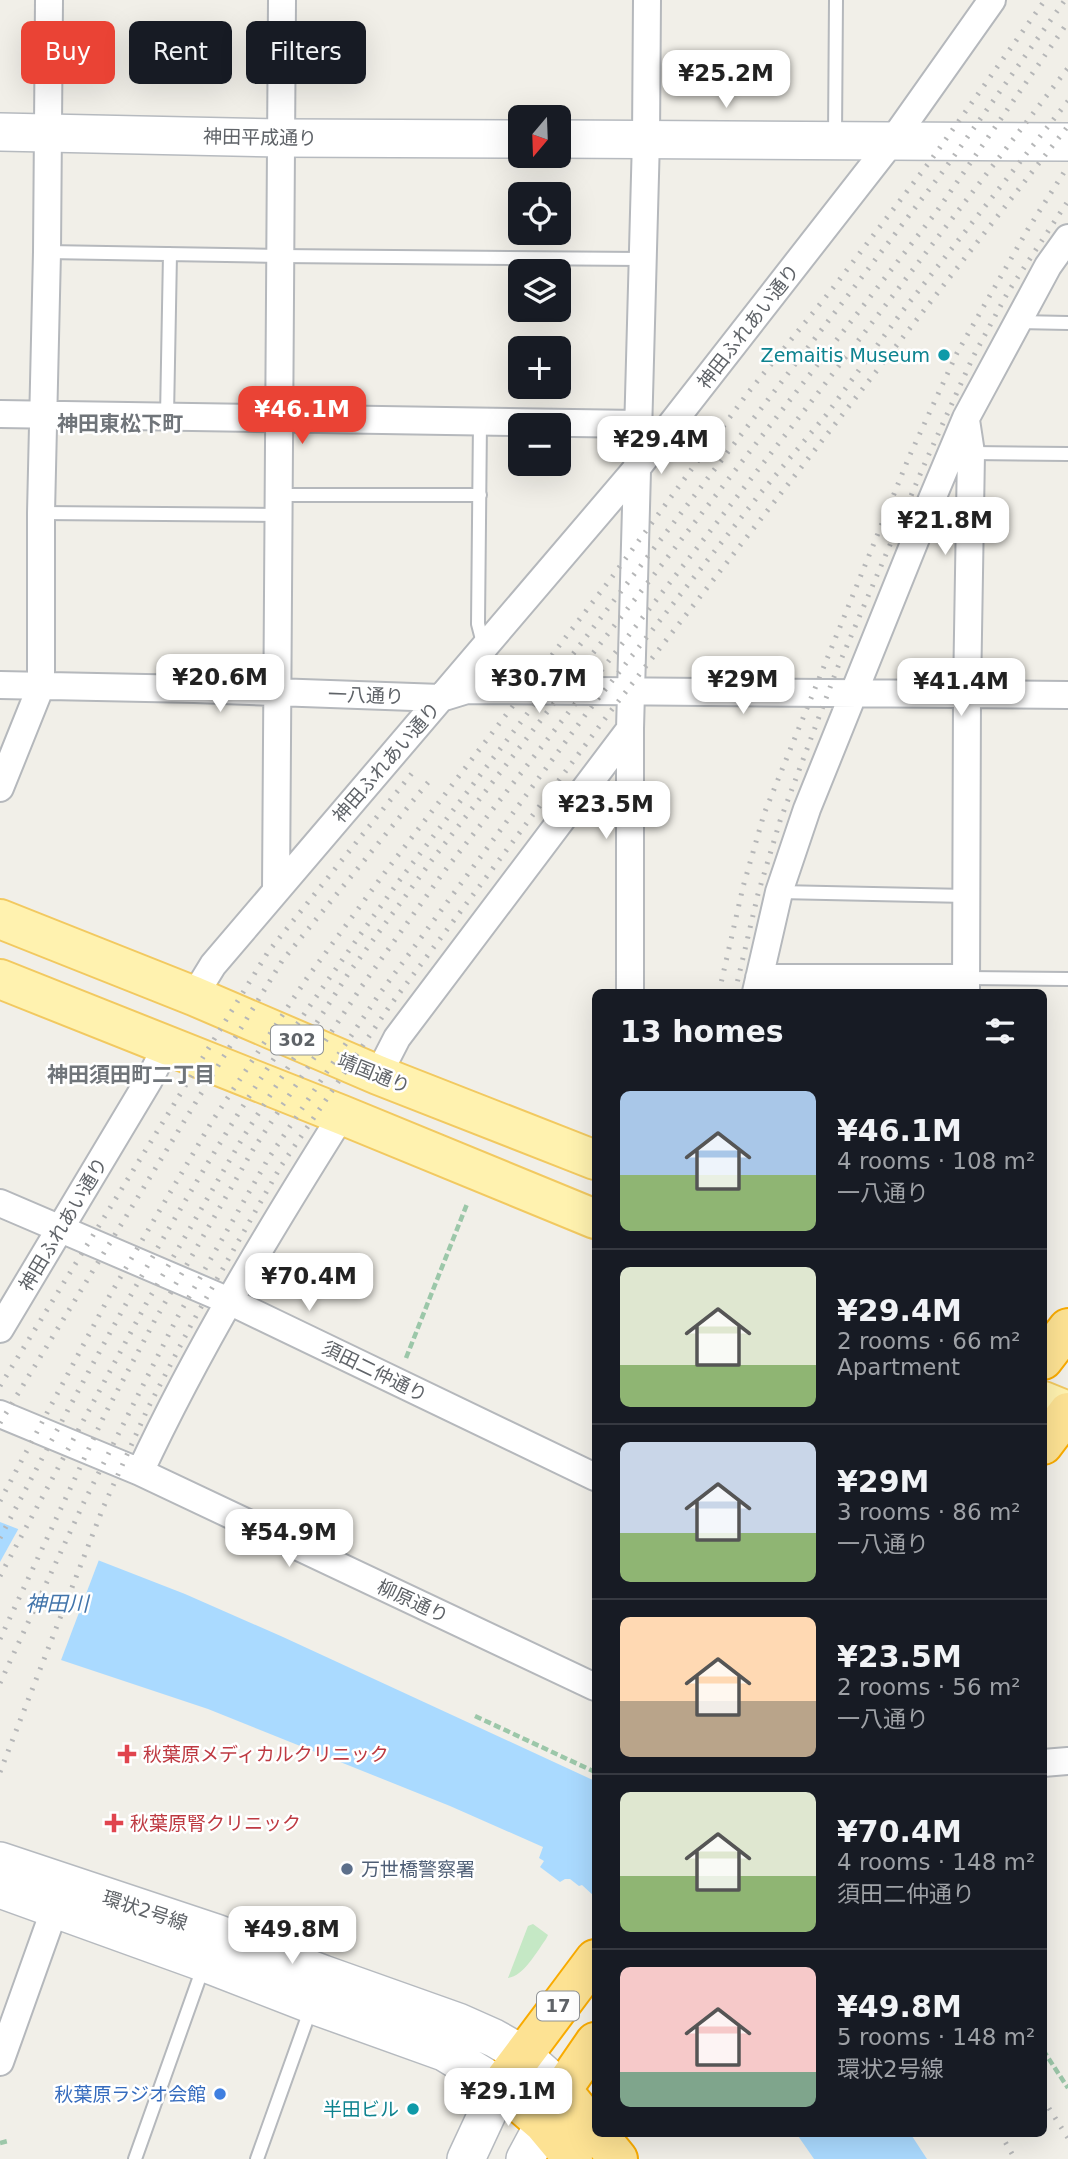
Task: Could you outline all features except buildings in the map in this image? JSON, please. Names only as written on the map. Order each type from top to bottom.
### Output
[{"type":"highway","points":[[1047,1440],[1068,1411]]},
{"type":"highway","name":"17","points":[[500,2087],[592,1963]]},
{"type":"highway","name":"17","points":[[562,2090],[592,2046]]},
{"type":"highway","points":[[500,2087],[543,2123],[573,2159]]},
{"type":"highway","points":[[562,2090],[592,2127]]},
{"type":"highway","points":[[600,2137],[618,2159]]},
{"type":"main road","name":"靖国通り","points":[[0,919],[194,996],[378,1075],[592,1159]]},
{"type":"main road","points":[[0,979],[592,1218]]},
{"type":"main road","points":[[1047,1403],[1068,1411]]},
{"type":"street","points":[[0,788],[41,686],[49,0]]},
{"type":"street","points":[[276,891],[282,0]]},
{"type":"street","points":[[630,989],[630,729],[646,139],[647,0]]},
{"type":"street","name":"神田ふれあい通り","points":[[194,996],[213,965],[637,468],[893,140],[992,0]]},
{"type":"street","name":"神田平成通り","points":[[0,132],[281,138],[508,139]]},
{"type":"street","points":[[571,139],[1068,142]]},
{"type":"street","points":[[966,418],[971,453],[967,694],[967,985],[758,985],[779,892],[807,809],[966,418],[1048,266],[1068,238]]},
{"type":"street","points":[[0,414],[638,424]]},
{"type":"street","name":"一八通り","points":[[0,685],[441,698],[467,690],[1068,695]]},
{"type":"street","points":[[378,1075],[397,1038],[630,729]]},
{"type":"street","name":"神田ふれあい通り","points":[[0,1329],[149,1080],[167,1045]]},
{"type":"street","points":[[140,1472],[181,1387],[229,1301],[342,1115]]},
{"type":"street","name":"須田二仲通り","points":[[0,1203],[229,1301],[592,1476]]},
{"type":"street","name":"柳原通り","points":[[0,1414],[140,1472],[592,1686]]},
{"type":"street","points":[[1047,1762],[1068,1761]]},
{"type":"street","name":"環状2号線","points":[[0,1861],[318,1990],[444,2052],[500,2087]]},
{"type":"street","points":[[0,2062],[55,1908],[36,1874]]},
{"type":"street","name":"環状2号線","points":[[0,1889],[55,1908],[210,1948]]},
{"type":"street","name":"環状2号線","points":[[318,1990],[458,2022],[522,2054],[562,2090]]},
{"type":"street","points":[[466,2159],[500,2087]]},
{"type":"street","points":[[525,2159],[562,2090]]},
{"type":"lane","points":[[835,140],[836,0]]},
{"type":"lane","points":[[47,252],[642,259]]},
{"type":"lane","points":[[167,416],[170,254]]},
{"type":"lane","points":[[1018,322],[1068,323]]},
{"type":"lane","points":[[480,421],[478,624],[484,647]]},
{"type":"lane","points":[[971,453],[1068,454]]},
{"type":"lane","points":[[41,513],[480,495]]},
{"type":"lane","points":[[779,892],[967,896]]},
{"type":"lane","points":[[967,985],[1068,979]]},
{"type":"lane","points":[[135,2159],[210,1948]]},
{"type":"lane","points":[[257,2159],[318,1990]]},
{"type":"path","points":[[397,1381],[467,1204]]},
{"type":"path","points":[[475,1716],[592,1771]]},
{"type":"path","points":[[1047,2056],[1068,2088]]},
{"type":"path","points":[[0,2143],[8,2141]]},
{"type":"green space","points":[[533,1924],[548,1935],[525,1968],[508,1978],[528,1926]]},
{"type":"water","name":"神田川","points":[[0,1522],[185,1594],[592,1780],[592,1894],[570,1879],[560,1882],[540,1867],[544,1861],[539,1858],[543,1847],[450,1806],[208,1709],[61,1660],[0,1649]]},
{"type":"water","points":[[799,2137],[913,2137],[927,2159],[814,2159]]},
{"type":"pier","points":[[20,1526],[100,1557],[55,1676],[0,1652],[0,1562]]},
{"type":"railway","points":[[0,1501],[110,1295],[211,1123],[307,978],[612,577],[747,394],[931,160],[1045,0]]},
{"type":"railway","points":[[0,1538],[81,1385],[195,1184],[310,1006],[399,881],[944,170],[1065,0]]},
{"type":"railway","points":[[0,1576],[146,1304],[242,1139],[348,974],[432,860],[937,211],[1068,22]]},
{"type":"railway","points":[[0,1639],[105,1414],[155,1320],[254,1148],[362,986],[443,873],[1068,68]]},
{"type":"railway","points":[[0,1683],[84,1502],[177,1318],[268,1159],[378,996],[586,714],[759,495],[826,415],[901,313],[1068,101]]},
{"type":"railway","points":[[0,1772],[103,1508],[148,1408],[191,1325],[281,1166],[389,1007],[610,712],[1068,126]]},
{"type":"railway","points":[[720,989],[743,887],[764,814],[909,457],[957,353],[1028,229],[1068,166]]},
{"type":"railway","points":[[736,989],[758,894],[780,821],[837,669],[973,357],[1008,292],[1068,201]]},
{"type":"railway","points":[[0,1386],[268,952],[417,767]]},
{"type":"railway","points":[[0,1423],[282,961],[430,780]]},
{"type":"railway","points":[[1047,2105],[1068,2138]]},
{"type":"railway","points":[[1002,2137],[1015,2159]]},
{"type":"place","name":"Zemaitis Museum","points":[[944,355]]},
{"type":"place","name":"秋葉原メディカルクリニック","points":[[127,1754]]},
{"type":"place","name":"秋葉原腎クリニック","points":[[114,1823]]},
{"type":"place","name":"万世橋警察署","points":[[347,1869]]},
{"type":"place","name":"秋葉原ラジオ会館","points":[[220,2094]]},
{"type":"place","name":"半田ビル","points":[[413,2109]]},
{"type":"district","name":"神田東松下町","points":[[120,424]]},
{"type":"district","name":"神田須田町二丁目","points":[[131,1075]]}]
